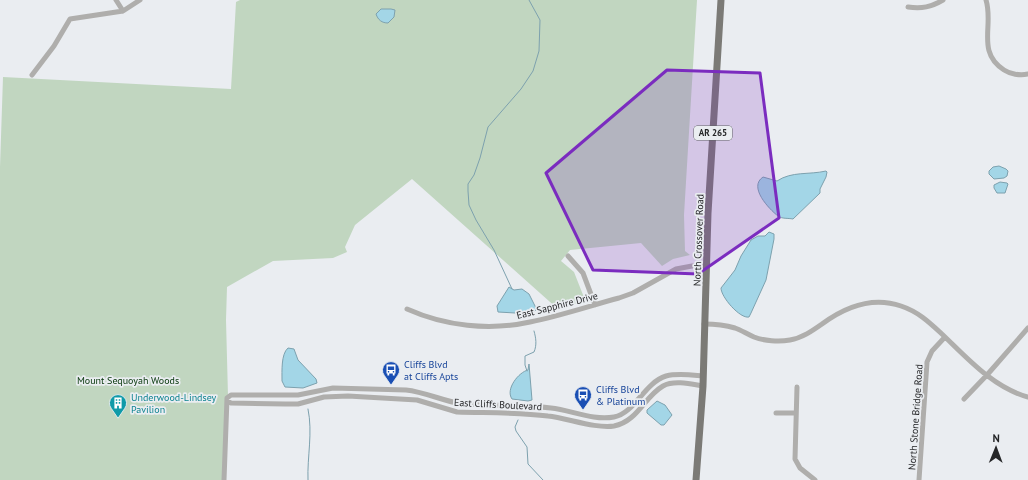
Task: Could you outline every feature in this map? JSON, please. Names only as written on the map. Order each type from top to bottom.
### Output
[{"type":"main road","name":"North Crossover Road","points":[[696,480],[703,376],[706,266],[721,0]]},
{"type":"street","points":[[116,0],[123,11]]},
{"type":"street","points":[[32,75],[54,46],[70,19],[123,11],[140,0]]},
{"type":"street","points":[[908,7],[920,9],[933,6],[943,0]]},
{"type":"street","points":[[986,0],[988,11],[987,41],[988,50],[991,57],[1007,72],[1028,74]]},
{"type":"street","points":[[568,256],[583,273],[595,305]]},
{"type":"street","name":"East Sapphire Drive","points":[[407,309],[440,320],[460,324],[491,326],[530,322],[595,305],[633,293],[676,269],[692,266],[706,266]]},
{"type":"street","points":[[704,324],[724,325],[735,328],[762,340],[790,340],[808,334],[837,313],[861,304],[872,302],[891,303],[912,310],[922,316],[997,384],[1016,394],[1028,397]]},
{"type":"street","points":[[964,399],[1028,328]]},
{"type":"street","name":"North Stone Bridge Road","points":[[919,480],[927,362],[932,351],[945,337]]},
{"type":"street","name":"East Cliffs Boulevard","points":[[702,386],[670,384],[664,386],[654,393],[631,418],[625,422],[608,427],[547,416],[457,412],[424,402],[406,399],[334,396],[298,404],[231,403],[227,401],[228,396],[235,394],[288,396],[333,388],[406,390],[448,402],[462,404],[551,408],[606,418],[621,414],[629,408],[652,384],[667,376],[703,376]]},
{"type":"street","points":[[798,387],[795,459],[800,468],[814,480]]},
{"type":"street","points":[[288,396],[288,404]]},
{"type":"street","points":[[224,480],[227,401]]},
{"type":"street","points":[[776,413],[796,413]]},
{"type":"highlighted area","points":[[667,70],[760,73],[779,218],[698,274],[593,270],[546,173]]},
{"type":"green space","name":"Mount Sequoyah Woods","points":[[240,0],[697,0],[684,215],[685,251],[690,255],[673,259],[662,266],[641,243],[570,250],[561,261],[574,272],[585,300],[559,310],[412,179],[355,225],[345,247],[347,252],[333,258],[273,261],[227,287],[226,320],[228,396],[224,480],[0,480],[0,167],[3,77],[231,89],[236,2]]},
{"type":"water","points":[[381,9],[395,10],[394,17],[388,23],[380,21],[376,14]]},
{"type":"water","points":[[999,166],[1008,171],[1007,176],[1004,178],[994,179],[989,174],[989,171],[993,167]]},
{"type":"water","points":[[826,171],[826,177],[820,189],[820,193],[793,219],[778,216],[765,203],[759,192],[759,181],[763,177],[777,181],[795,174]]},
{"type":"water","points":[[1000,182],[1008,184],[1005,193],[997,193],[994,188],[994,185]]},
{"type":"water","points":[[769,232],[774,234],[774,239],[766,280],[749,317],[745,317],[727,302],[721,288],[735,270],[741,256],[751,240],[758,236],[765,236]]},
{"type":"water","points":[[509,287],[514,290],[522,289],[529,294],[536,308],[532,314],[498,312],[497,306]]},
{"type":"water","points":[[288,348],[294,349],[298,360],[316,379],[317,383],[303,388],[285,387],[282,381],[282,363],[284,354]]},
{"type":"water","points":[[529,364],[532,400],[512,399],[510,391],[512,386],[517,377],[524,371],[528,370]]},
{"type":"water","points":[[657,401],[665,405],[672,415],[664,425],[661,425],[647,413],[647,410]]},
{"type":"waterway","points":[[512,289],[494,250],[469,205],[468,184],[474,175],[480,158],[488,127],[521,89],[533,71],[539,51],[540,20],[529,0]]},
{"type":"waterway","points":[[527,371],[525,356],[534,352],[536,347],[534,331]]},
{"type":"waterway","points":[[308,409],[310,436],[308,480]]},
{"type":"waterway","points":[[518,420],[515,427],[516,431],[527,447],[528,464],[543,480]]},
{"type":"place","name":"Cliffs Blvd at Cliffs Apts","points":[[391,385]]},
{"type":"place","name":"Cliffs Blvd & Platinum","points":[[583,410]]},
{"type":"place","name":"Underwood-Lindsey Pavilion","points":[[118,418]]}]
